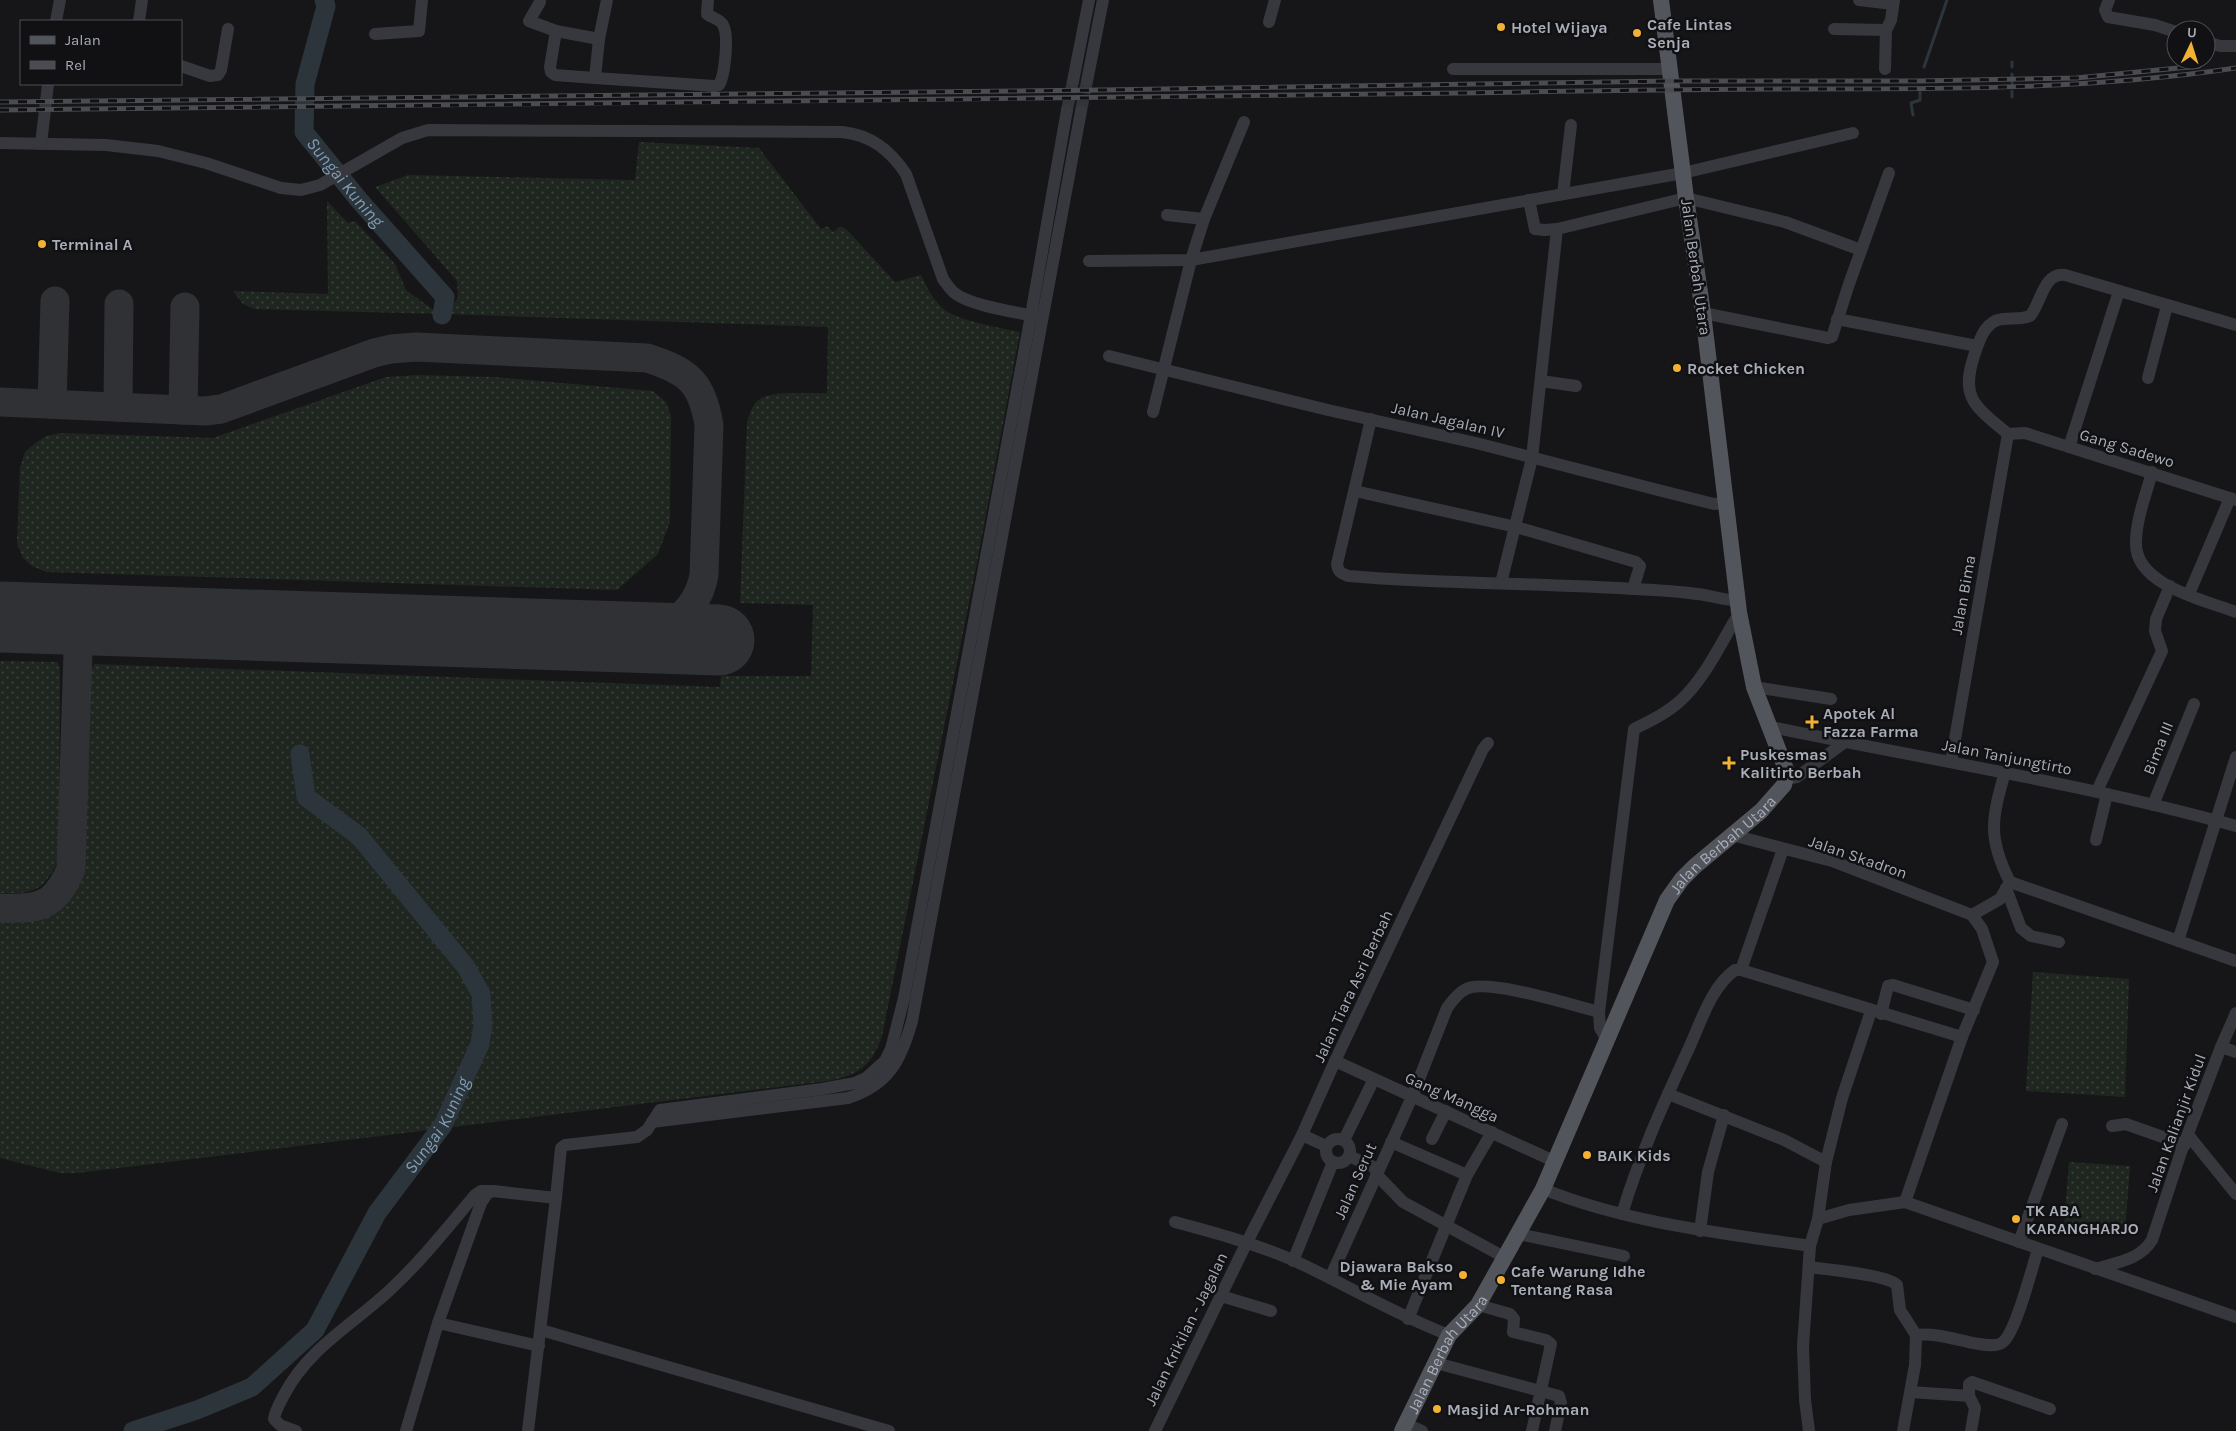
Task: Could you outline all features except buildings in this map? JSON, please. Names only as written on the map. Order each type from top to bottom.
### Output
[{"type":"main road","name":"Jalan Berbah Utara","points":[[1404,1428],[1449,1335],[1478,1305],[1543,1189],[1667,900],[1682,879],[1710,852],[1762,810],[1784,785],[1786,778],[1786,765],[1769,729],[1754,687],[1740,617],[1703,313],[1686,198],[1661,0]]},
{"type":"street","points":[[59,20],[60,0]]},
{"type":"street","points":[[139,20],[142,0]]},
{"type":"street","points":[[374,34],[419,31],[422,0]]},
{"type":"street","points":[[595,78],[599,39],[607,0]]},
{"type":"street","points":[[556,31],[550,67],[551,72],[555,75],[697,86],[719,85],[725,72],[726,32],[722,22],[707,14],[708,0]]},
{"type":"street","points":[[1073,80],[1089,0]]},
{"type":"street","points":[[1087,81],[1103,0]]},
{"type":"street","points":[[1269,22],[1274,0]]},
{"type":"street","points":[[1859,0],[1893,2],[1891,20],[1886,30],[1885,69]]},
{"type":"street","points":[[2109,0],[2105,10],[2108,17],[2166,29]]},
{"type":"street","points":[[540,2],[529,20],[556,31],[599,39]]},
{"type":"street","points":[[1834,28],[1886,30]]},
{"type":"street","points":[[182,66],[210,76],[218,75],[221,70],[228,29]]},
{"type":"street","points":[[2216,45],[2236,46]]},
{"type":"street","points":[[1453,69],[1669,69]]},
{"type":"street","points":[[33,143],[32,137],[40,127],[44,85]]},
{"type":"street","points":[[33,143],[40,127],[48,85]]},
{"type":"street","points":[[652,1122],[848,1098],[876,1086],[895,1066],[901,1054],[912,1021],[995,573],[1037,317],[1067,110]]},
{"type":"street","points":[[528,1431],[560,1150],[563,1146],[638,1137],[645,1132],[660,1110],[842,1086],[866,1078],[885,1061],[891,1049],[904,998],[983,564],[1081,111]]},
{"type":"street","points":[[1153,412],[1191,260],[1204,219],[1244,122]]},
{"type":"street","points":[[1563,194],[1571,125]]},
{"type":"street","points":[[40,127],[55,144]]},
{"type":"street","points":[[0,143],[106,146],[158,151],[198,161],[291,190],[301,190],[320,185],[402,138],[428,130],[856,134],[886,149],[897,160],[906,174],[943,278],[949,287],[956,294],[975,302],[1037,317]]},
{"type":"street","points":[[1089,261],[1191,260],[1683,173],[1853,133]]},
{"type":"street","points":[[1703,313],[1828,338],[1834,335],[1837,319],[1888,173]]},
{"type":"street","points":[[1529,200],[1535,229],[1557,228],[1686,198],[1785,222],[1861,250]]},
{"type":"street","points":[[1167,215],[1204,219]]},
{"type":"street","points":[[1501,583],[1532,458],[1557,228]]},
{"type":"street","points":[[2008,434],[1984,413],[1971,397],[1968,387],[1969,378],[1978,346],[1985,330],[1996,321],[2030,316],[2046,284],[2057,275],[2236,325]]},
{"type":"street","points":[[2069,447],[2119,291]]},
{"type":"street","points":[[2148,378],[2167,306]]},
{"type":"street","points":[[1837,319],[1978,346]]},
{"type":"street","name":"Jalan Jagalan IV","points":[[1109,356],[1371,419],[1476,442],[1705,502],[1725,503]]},
{"type":"street","points":[[1541,380],[1576,386]]},
{"type":"street","points":[[1371,419],[1337,564],[1338,570],[1341,573],[1348,576],[1424,582],[1501,583],[1633,589],[1696,594],[1738,600]]},
{"type":"street","name":"Gang Sadewo","points":[[2008,434],[2025,433],[2233,499]]},
{"type":"street","name":"Jalan Bima","points":[[1951,762],[2008,434]]},
{"type":"street","points":[[2152,472],[2137,529],[2136,545],[2138,560],[2146,571],[2161,583],[2236,612]]},
{"type":"street","points":[[1355,491],[1516,527],[1636,562],[1640,566],[1640,571],[1633,589]]},
{"type":"street","points":[[2189,594],[2233,499]]},
{"type":"street","points":[[983,564],[995,573]]},
{"type":"street","points":[[2096,840],[2102,793],[2162,651],[2155,631],[2156,619],[2170,586]]},
{"type":"street","points":[[1607,1040],[1600,1028],[1598,1012],[1634,729],[1657,718],[1680,701],[1700,678],[1735,620],[1740,617]]},
{"type":"street","points":[[1754,687],[1831,699]]},
{"type":"street","name":"Bima III","points":[[2152,805],[2194,704]]},
{"type":"street","name":"Jalan Tanjungtirto","points":[[1769,729],[1776,728],[2005,772],[2102,793],[2236,826]]},
{"type":"street","points":[[1786,778],[1796,777],[1845,742]]},
{"type":"street","name":"Jalan Tiara Asri Berbah","points":[[1247,1242],[1302,1135],[1335,1061],[1483,749],[1488,743]]},
{"type":"street","points":[[2178,941],[2214,820],[2236,756]]},
{"type":"street","points":[[2005,772],[1992,829],[2021,928],[2025,933],[2059,942]]},
{"type":"street","name":"Jalan Skadron","points":[[1732,835],[1832,862],[1972,915]]},
{"type":"street","points":[[1740,970],[1783,849]]},
{"type":"street","points":[[1905,1202],[1962,1037],[1993,962],[1982,929],[1972,915],[2000,899],[2008,885]]},
{"type":"street","points":[[2008,885],[2236,961]]},
{"type":"street","points":[[1622,1214],[1634,1175],[1668,1094],[1718,988],[1735,970],[1962,1037]]},
{"type":"street","points":[[1809,1431],[1805,1400],[1803,1346],[1810,1246],[1818,1219],[1826,1162],[1842,1098],[1888,986],[1893,985],[1974,1010]]},
{"type":"street","name":"Jalan Serut","points":[[1330,1278],[1412,1097],[1447,1008],[1465,989],[1490,986],[1598,1012]]},
{"type":"street","name":"Jalan Kalianjir Kidul","points":[[2095,1269],[2131,1258],[2146,1249],[2155,1232],[2221,1047],[2236,1013]]},
{"type":"street","points":[[2221,1047],[2236,1052]]},
{"type":"street","name":"Gang Mangga","points":[[1335,1061],[1556,1162]]},
{"type":"street","points":[[1344,1140],[1374,1079]]},
{"type":"street","points":[[1668,1094],[1784,1140],[1826,1162]]},
{"type":"street","points":[[1432,1139],[1446,1111]]},
{"type":"street","points":[[1700,1231],[1708,1172],[1724,1115]]},
{"type":"street","points":[[2019,1242],[2062,1124]]},
{"type":"street","points":[[2112,1126],[2126,1124],[2187,1140],[2236,1194]]},
{"type":"street","points":[[1408,1319],[1467,1175],[1492,1132]]},
{"type":"street","points":[[1302,1135],[1326,1146]]},
{"type":"street","points":[[1334,1139],[1344,1140],[1350,1147],[1349,1156],[1342,1162],[1333,1162],[1326,1154],[1326,1146],[1334,1139]]},
{"type":"street","points":[[1390,1142],[1467,1175]]},
{"type":"street","points":[[1349,1156],[1377,1172],[1403,1202],[1504,1257]]},
{"type":"street","points":[[1293,1261],[1333,1162]]},
{"type":"street","points":[[1543,1189],[1622,1214],[1700,1231],[1810,1246]]},
{"type":"street","points":[[296,1431],[280,1425],[274,1419],[279,1404],[297,1372],[325,1343],[391,1289],[434,1244],[475,1195],[481,1191],[493,1191],[556,1198]]},
{"type":"street","points":[[406,1431],[438,1323],[475,1216],[481,1203],[493,1191]]},
{"type":"street","points":[[1818,1219],[1849,1210],[1905,1202],[2038,1250],[2236,1317]]},
{"type":"street","points":[[1176,1222],[1247,1242],[1293,1261],[1408,1319],[1449,1335]]},
{"type":"street","points":[[1518,1234],[1624,1256]]},
{"type":"street","name":"Jalan Krikilan - Jagalan","points":[[1155,1431],[1247,1242]]},
{"type":"street","points":[[1916,1335],[1929,1333],[1975,1343],[1996,1345],[2002,1343],[2011,1331],[2038,1250]]},
{"type":"street","points":[[1809,1267],[1895,1282],[1898,1288],[1899,1304],[1903,1317],[1916,1335],[1911,1392],[1903,1431]]},
{"type":"street","points":[[1221,1296],[1271,1311]]},
{"type":"street","points":[[1478,1305],[1510,1314],[1514,1319],[1512,1330],[1514,1333],[1549,1341],[1551,1344],[1532,1431]]},
{"type":"street","points":[[438,1323],[539,1346]]},
{"type":"street","points":[[541,1330],[845,1425],[889,1431]]},
{"type":"street","points":[[1436,1363],[1559,1396],[1561,1399],[1555,1431]]},
{"type":"street","points":[[1971,1431],[1975,1408],[1968,1390],[1969,1384],[1972,1382],[2050,1409]]},
{"type":"street","points":[[1911,1392],[1969,1396]]},
{"type":"street","points":[[1404,1428],[1422,1431]]},
{"type":"shaded area","points":[[639,142],[759,148],[821,229],[827,226],[833,232],[841,226],[847,230],[895,282],[921,275],[934,298],[945,310],[960,318],[1020,332],[977,563],[882,1036],[874,1055],[863,1068],[856,1072],[828,1081],[78,1173],[60,1173],[0,1158],[0,918],[25,919],[52,910],[69,894],[80,877],[84,856],[90,670],[95,664],[720,687],[721,676],[811,676],[813,605],[740,603],[747,422],[755,404],[766,396],[782,393],[827,393],[828,327],[445,314],[458,298],[457,281],[375,187],[408,175],[635,180]]},
{"type":"shaded area","points":[[327,201],[348,223],[355,221],[395,264],[406,290],[439,314],[254,309],[243,304],[233,291],[328,294]]},
{"type":"shaded area","points":[[418,375],[494,377],[653,391],[666,402],[671,416],[670,522],[658,554],[617,590],[46,572],[32,566],[23,558],[17,544],[20,468],[25,452],[46,436],[60,433],[213,438],[386,377]]},
{"type":"shaded area","points":[[0,661],[57,662],[60,668],[59,860],[42,884],[37,888],[22,893],[0,893]]},
{"type":"shaded area","points":[[2033,972],[2129,979],[2125,1097],[2026,1091]]},
{"type":"shaded area","points":[[2069,1162],[2130,1166],[2125,1230],[2064,1226]]},
{"type":"waterway","name":"Sungai Kuning","points":[[324,0],[326,6],[305,84],[304,132],[359,200],[445,297],[442,315]]},
{"type":"waterway","points":[[1924,67],[1947,0]]},
{"type":"waterway","points":[[2012,62],[2012,67]]},
{"type":"waterway","points":[[2012,91],[2012,97]]},
{"type":"waterway","points":[[1913,115],[1911,103],[1920,100],[1920,92]]},
{"type":"waterway","name":"Sungai Kuning","points":[[133,1431],[197,1410],[252,1387],[315,1330],[377,1213],[443,1125],[480,1044],[483,1025],[481,994],[466,967],[359,836],[306,797],[300,754]]},
{"type":"taxiway","points":[[52,404],[55,301]]},
{"type":"taxiway","points":[[118,407],[119,304]]},
{"type":"taxiway","points":[[183,410],[185,307]]},
{"type":"taxiway","points":[[0,402],[205,411],[221,409],[374,353],[391,349],[416,347],[647,358],[661,363],[673,368],[691,380],[697,388],[706,410],[709,425],[704,575],[694,602],[676,621],[651,632],[623,637]]},
{"type":"taxiway","points":[[0,610],[16,618]]},
{"type":"taxiway","points":[[50,618],[69,631],[78,651]]},
{"type":"taxiway","points":[[0,908],[25,908],[44,904],[58,892],[71,869],[78,651],[85,635],[92,628],[108,621]]},
{"type":"runway","points":[[0,617],[719,640]]},
{"type":"tunnel","points":[[1067,110],[1073,81]]},
{"type":"tunnel","points":[[1081,111],[1087,81]]},
{"type":"railway","points":[[0,110],[1679,90],[1917,89],[2077,84],[2183,75],[2236,68]]},
{"type":"railway","points":[[0,102],[1102,90],[1671,81],[1918,81],[2076,78],[2166,69]]},
{"type":"place","name":"Hotel Wijaya","points":[[1501,27]]},
{"type":"place","name":"Cafe Lintas Senja","points":[[1637,33]]},
{"type":"place","name":"Terminal A","points":[[42,244]]},
{"type":"place","name":"Rocket Chicken","points":[[1677,368]]},
{"type":"place","name":"Apotek Al Fazza Farma","points":[[1812,722]]},
{"type":"place","name":"Puskesmas Kalitirto Berbah","points":[[1729,763]]},
{"type":"place","name":"BAIK Kids","points":[[1587,1155]]},
{"type":"place","name":"TK ABA KARANGHARJO","points":[[2016,1219]]},
{"type":"place","name":"Djawara Bakso & Mie Ayam","points":[[1463,1275]]},
{"type":"place","name":"Cafe Warung Idhe Tentang Rasa","points":[[1501,1280]]},
{"type":"place","name":"Masjid Ar-Rohman","points":[[1437,1409]]}]
